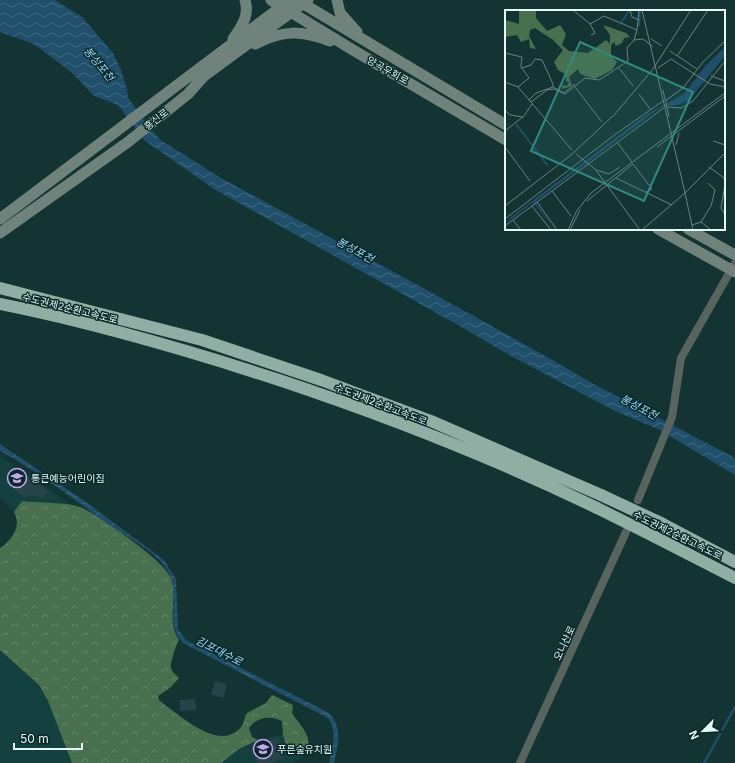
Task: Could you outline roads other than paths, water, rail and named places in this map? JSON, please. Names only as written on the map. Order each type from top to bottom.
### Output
[{"type":"highway","name":"수도권제2순환고속도로","points":[[0,288],[202,340],[430,421],[601,495],[661,523],[735,562]]},
{"type":"highway","name":"수도권제2순환고속도로","points":[[0,304],[57,315],[197,353],[356,406],[448,443],[597,508],[735,578]]},
{"type":"main road","points":[[228,52],[244,23],[246,15],[245,0]]},
{"type":"main road","name":"양곡우회로","points":[[272,0],[288,6],[353,50],[505,139]]},
{"type":"main road","points":[[337,0],[340,13],[372,46]]},
{"type":"main road","name":"흥신로","points":[[0,219],[143,111],[228,52],[288,6],[302,1]]},
{"type":"main road","name":"양곡우회로","points":[[302,1],[372,46],[505,124]]},
{"type":"main road","points":[[228,52],[282,34],[298,32],[317,36],[353,50]]},
{"type":"main road","name":"흥신로","points":[[0,233],[128,142],[188,94],[228,52]]},
{"type":"main road","points":[[660,230],[734,268]]},
{"type":"main road","points":[[690,230],[735,255]]},
{"type":"street","points":[[638,500],[672,417],[681,358],[734,268]]},
{"type":"street","name":"오니산로","points":[[520,763],[626,532]]},
{"type":"water","name":"봉성포천","points":[[0,0],[55,0],[82,17],[113,53],[121,70],[127,89],[128,98],[154,133],[162,141],[219,177],[425,289],[590,382],[735,458],[735,475],[658,429],[615,411],[511,356],[214,189],[144,140],[118,105],[94,96],[71,72],[31,43],[0,32]]},
{"type":"water","points":[[0,444],[83,500],[164,560],[176,579],[178,629],[186,640],[329,713],[338,730],[338,743],[334,763],[329,763],[334,734],[328,718],[183,643],[177,635],[174,627],[174,591],[169,573],[165,566],[142,546],[108,524],[42,476],[0,451]]},
{"type":"waterway","points":[[704,763],[735,707]]},
{"type":"place","name":"통큰예능어린이집","points":[[17,478]]},
{"type":"place","name":"푸른숲유치원","points":[[263,749]]},
{"type":"water label","name":"김포대수로","points":[[219,651]]}]
